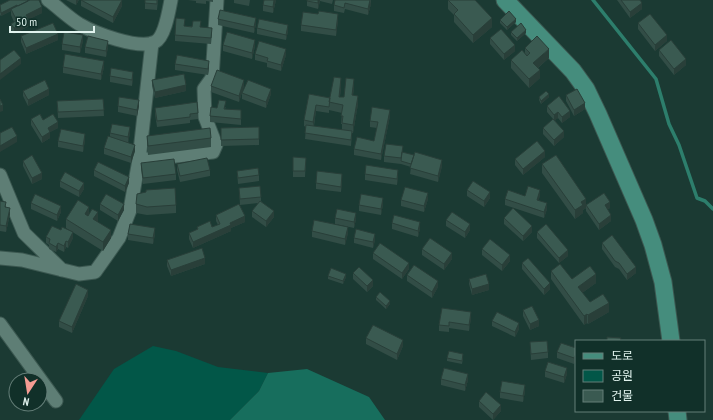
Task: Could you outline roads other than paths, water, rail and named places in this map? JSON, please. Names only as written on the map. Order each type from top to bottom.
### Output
[{"type":"main road","points":[[505,0],[573,71],[586,89],[644,220],[653,245],[663,282],[671,340]]},
{"type":"street","points":[[48,0],[80,24],[105,35],[131,42],[146,44],[156,42],[162,33],[172,0]]},
{"type":"street","points":[[138,160],[213,152],[216,145],[205,117],[204,89],[212,78],[217,0]]},
{"type":"street","points":[[0,258],[22,260],[79,274],[95,272],[103,262],[119,238],[130,210],[138,160],[152,43]]},
{"type":"street","points":[[0,176],[24,233],[63,271]]},
{"type":"street","points":[[0,324],[56,401]]},
{"type":"waterway","points":[[593,0],[656,79],[669,124],[679,145],[697,198],[705,201],[713,209]]}]
